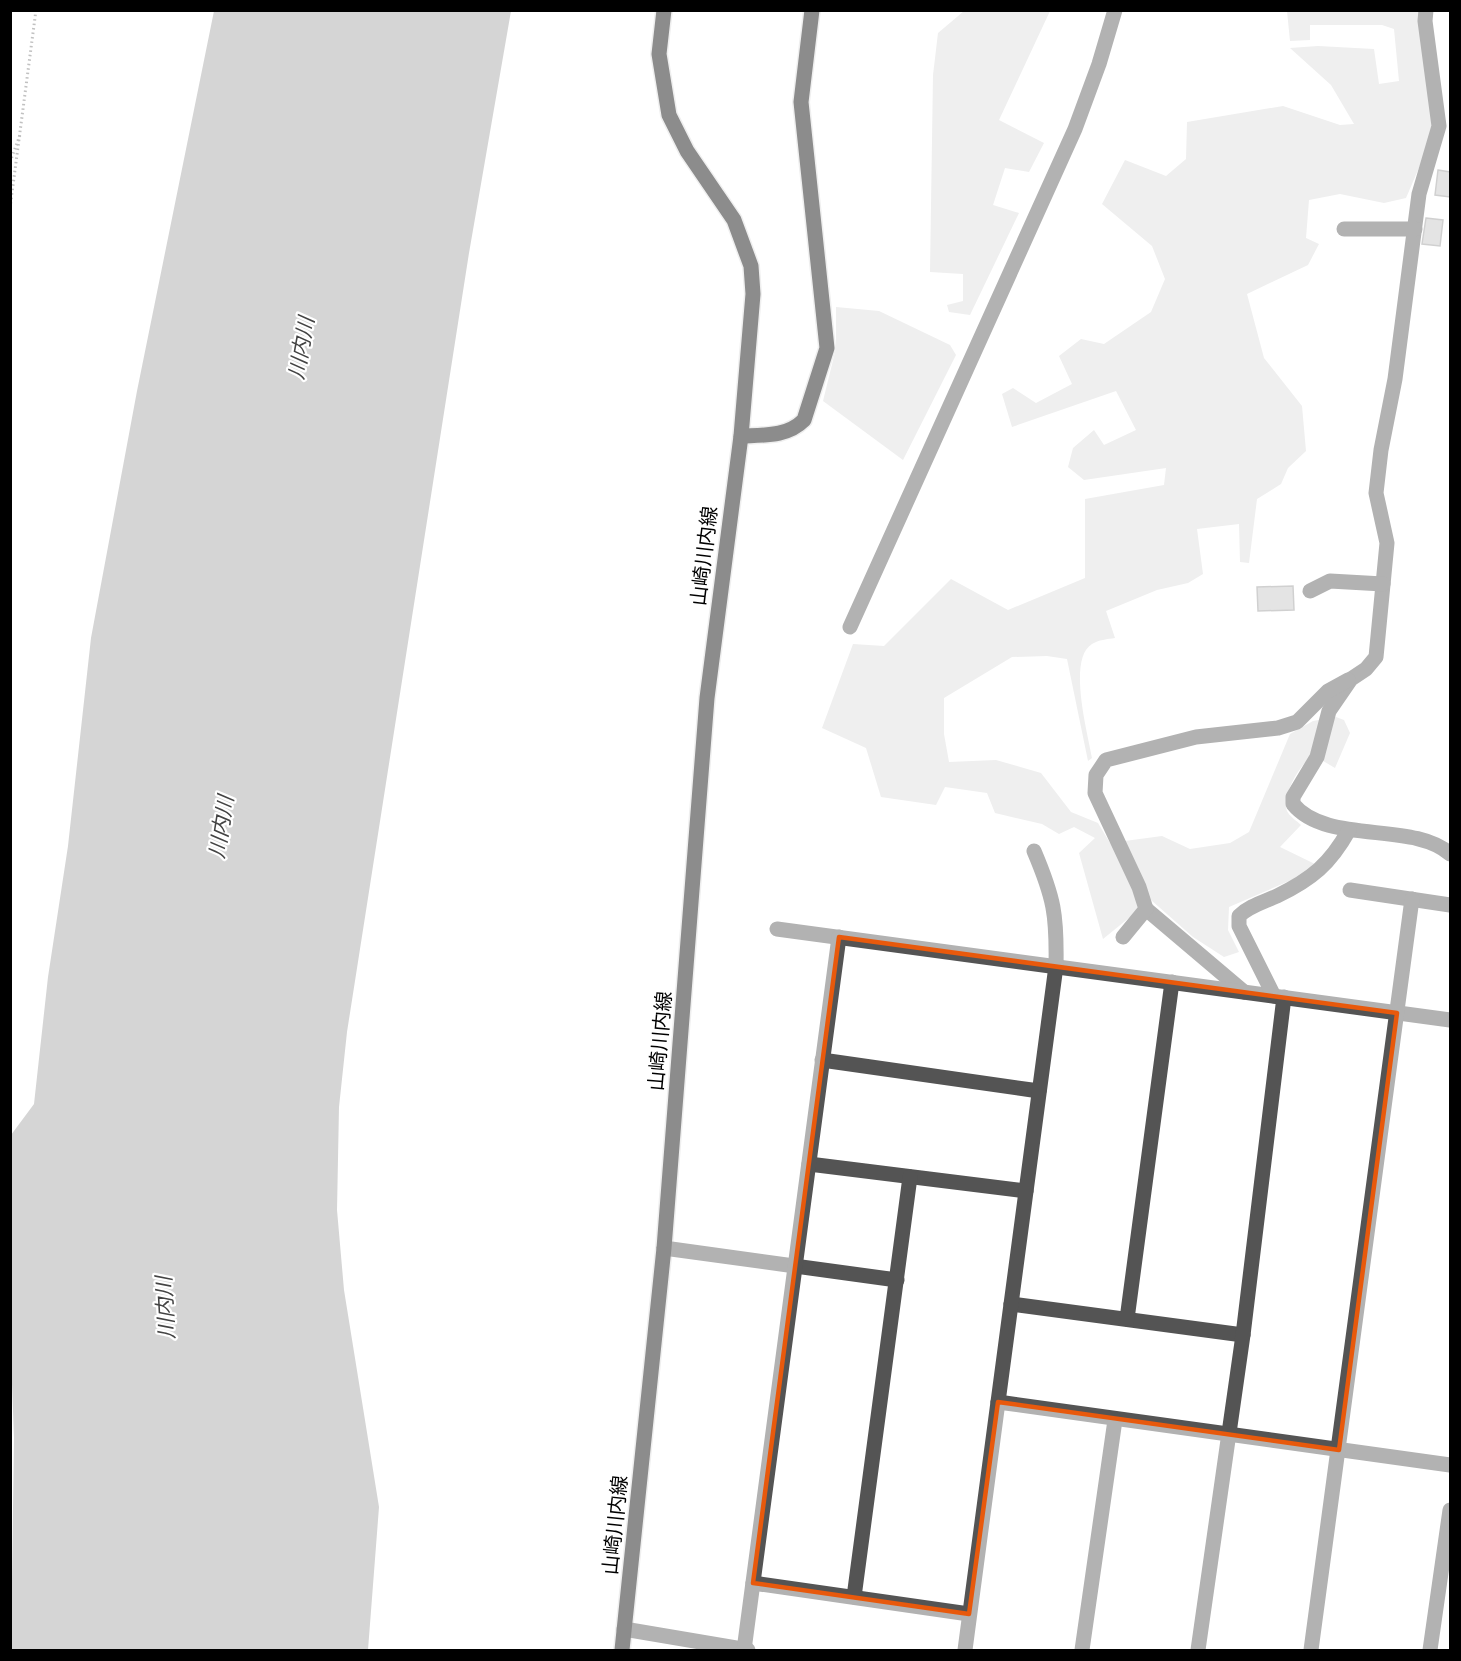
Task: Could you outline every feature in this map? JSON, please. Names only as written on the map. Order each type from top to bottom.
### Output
[{"type":"main road","name":"山崎川内線","points":[[622,1650],[664,1248],[707,698],[741,436],[752,318],[751,266],[734,220],[687,151],[669,115],[662,87],[659,54],[664,10]]},
{"type":"main road","points":[[741,436],[776,435],[796,429],[804,420],[810,407],[826,355],[827,330],[801,102],[812,10]]},
{"type":"street","points":[[850,627],[1075,129],[1099,64],[1115,10]]},
{"type":"street","points":[[1244,992],[1146,909],[1139,887],[1095,793],[1096,776],[1106,760],[1196,737],[1278,728],[1297,722],[1328,691],[1366,669],[1376,657],[1387,543],[1376,493],[1381,450],[1395,379],[1419,194],[1439,126],[1425,21],[1426,10]]},
{"type":"street","points":[[1344,229],[1415,229]]},
{"type":"street","points":[[1310,591],[1330,581],[1383,584]]},
{"type":"street","points":[[1351,679],[1329,711],[1320,750],[1293,797],[1293,804],[1310,819],[1349,830],[1393,835],[1443,847],[1450,854]]},
{"type":"street","points":[[1198,1650],[1227,1434],[1243,1335],[1280,997],[1239,926],[1239,916],[1295,887],[1318,872],[1334,857],[1349,830]]},
{"type":"street","points":[[964,1650],[1056,966],[1057,923],[1051,891],[1034,851]]},
{"type":"street","points":[[1350,890],[1450,904]]},
{"type":"street","points":[[1311,1650],[1412,899]]},
{"type":"street","points":[[1123,938],[1146,909]]},
{"type":"street","points":[[777,929],[1450,1020]]},
{"type":"street","points":[[624,1629],[746,1650],[839,937]]},
{"type":"street","points":[[1127,1319],[1172,982]]},
{"type":"street","points":[[822,1060],[1039,1091]]},
{"type":"street","points":[[809,1164],[1026,1191]]},
{"type":"street","points":[[854,1597],[910,1177]]},
{"type":"street","points":[[664,1248],[897,1280]]},
{"type":"street","points":[[1011,1304],[1243,1335]]},
{"type":"street","points":[[998,1402],[1450,1465]]},
{"type":"street","points":[[1082,1650],[1115,1420]]},
{"type":"street","points":[[1430,1650],[1447,1567],[1450,1510]]},
{"type":"street","points":[[753,1583],[969,1614]]},
{"type":"path","points":[[10,208],[23,128],[36,10]]},
{"type":"path","points":[[10,162],[23,128]]},
{"type":"highlighted area","points":[[839,937],[1397,1013],[1339,1450],[998,1402],[969,1614],[753,1583]]},
{"type":"shaded area","points":[[964,11],[1050,11],[999,120],[1044,143],[1029,172],[1005,168],[993,205],[1019,213],[970,315],[949,312],[947,305],[963,301],[963,274],[930,272],[933,75],[938,33]]},
{"type":"shaded area","points":[[1287,11],[1420,11],[1432,126],[1424,156],[1406,198],[1384,203],[1340,194],[1309,200],[1306,238],[1319,244],[1308,265],[1247,294],[1264,358],[1302,406],[1306,451],[1288,468],[1281,484],[1257,499],[1249,563],[1240,562],[1239,524],[1197,529],[1203,574],[1188,583],[1157,590],[1106,611],[1115,638],[1092,644],[1085,652],[1081,665],[1081,698],[1092,758],[1088,761],[1067,659],[1047,656],[1012,657],[944,698],[944,734],[949,762],[996,760],[1041,773],[1071,812],[1098,823],[1110,843],[1162,836],[1190,849],[1230,843],[1249,832],[1290,734],[1313,721],[1336,717],[1344,720],[1350,733],[1335,768],[1313,755],[1297,773],[1287,797],[1287,811],[1301,825],[1280,847],[1317,865],[1303,875],[1229,907],[1228,930],[1239,952],[1224,957],[1193,937],[1151,900],[1103,939],[1079,853],[1095,838],[1074,827],[1059,834],[1042,824],[995,813],[987,793],[945,787],[936,805],[881,797],[866,748],[822,728],[853,644],[884,646],[951,579],[1008,610],[1085,578],[1085,499],[1164,485],[1166,468],[1084,480],[1068,467],[1073,448],[1094,430],[1104,445],[1136,430],[1116,391],[1012,427],[1002,394],[1013,388],[1036,403],[1072,384],[1059,356],[1081,339],[1104,344],[1151,312],[1165,279],[1152,246],[1102,204],[1125,160],[1166,176],[1186,159],[1187,122],[1283,106],[1340,125],[1354,124],[1331,85],[1290,48],[1318,46],[1374,49],[1379,84],[1399,81],[1394,29],[1382,25],[1310,25],[1310,40],[1290,41]]},
{"type":"shaded area","points":[[836,307],[879,311],[950,345],[956,355],[903,460],[823,401],[836,348]]},
{"type":"water","name":"川内川","points":[[214,11],[511,11],[469,253],[347,1032],[339,1107],[337,1210],[344,1290],[379,1507],[368,1650],[11,1650],[14,1438],[10,1330],[11,1135],[34,1104],[48,977],[68,846],[91,638],[137,391]]},
{"type":"building","points":[[1438,170],[1450,172],[1450,197],[1435,195]]},
{"type":"building","points":[[1426,218],[1443,220],[1440,246],[1422,244]]},
{"type":"building","points":[[1293,586],[1294,610],[1258,611],[1257,587]]}]
